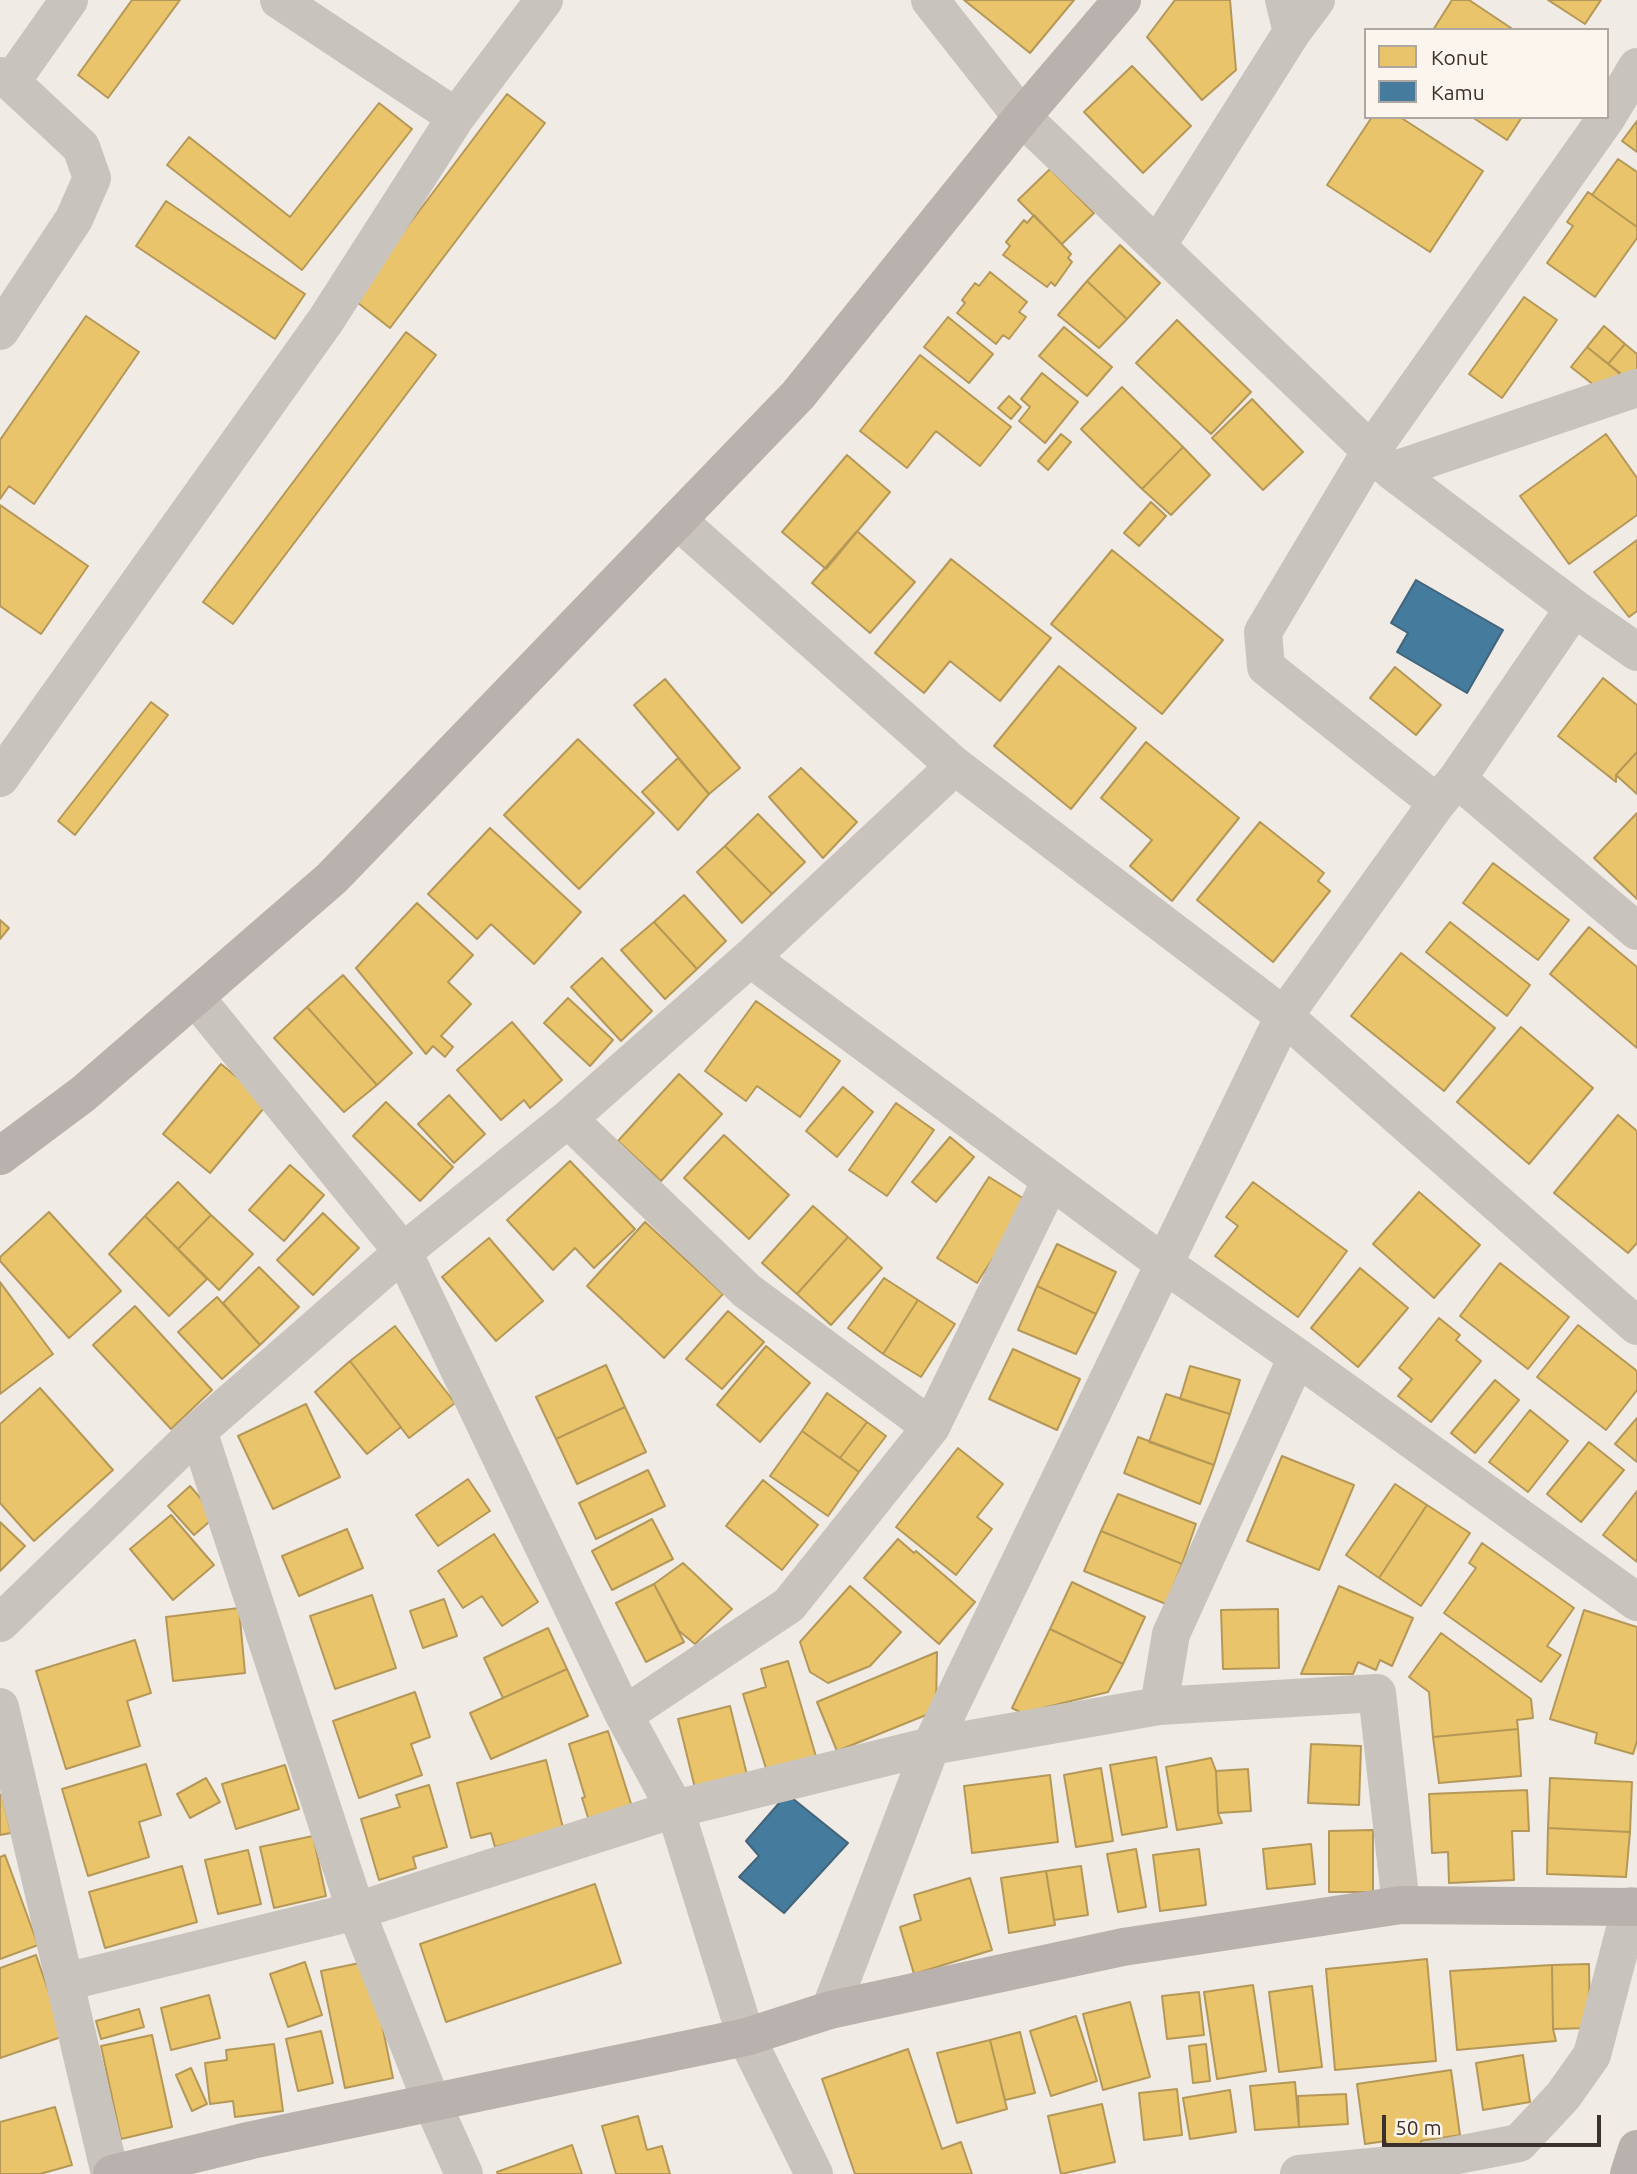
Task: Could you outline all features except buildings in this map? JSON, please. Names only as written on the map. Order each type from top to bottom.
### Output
[{"type":"main road","points":[[7,1140],[83,1094],[332,878],[798,395],[1022,117],[1122,0]]},
{"type":"main road","points":[[111,2174],[252,2140],[746,2037],[830,2010],[1123,1947],[1401,1905],[1634,1906]]},
{"type":"main road","points":[[1629,2174],[1637,2149]]},
{"type":"street","points":[[0,331],[74,219],[92,178],[81,147],[6,79],[69,0]]},
{"type":"street","points":[[279,0],[456,117]]},
{"type":"street","points":[[0,778],[326,320],[456,117],[544,0]]},
{"type":"street","points":[[930,0],[1022,117],[1381,461],[1574,608],[1633,641]]},
{"type":"street","points":[[1157,246],[1288,16],[1316,0]]},
{"type":"street","points":[[1609,114],[1637,67]]},
{"type":"street","points":[[1606,119],[1381,461],[1263,632],[1266,667],[1447,791],[1637,931]]},
{"type":"street","points":[[1381,461],[1637,388]]},
{"type":"street","points":[[677,520],[955,766],[1284,1016],[1637,1326]]},
{"type":"street","points":[[830,2010],[931,1746],[1284,1016],[1447,791],[1574,608]]},
{"type":"street","points":[[0,1623],[198,1431],[403,1252],[568,1119],[750,958],[955,766]]},
{"type":"street","points":[[750,958],[1163,1263],[1637,1602]]},
{"type":"street","points":[[195,997],[403,1252],[624,1715],[675,1809],[746,2037],[814,2174]]},
{"type":"street","points":[[568,1119],[747,1292],[930,1427]]},
{"type":"street","points":[[624,1715],[789,1605],[930,1427],[1051,1180]]},
{"type":"street","points":[[1159,1706],[1171,1634],[1297,1357]]},
{"type":"street","points":[[198,1431],[356,1912],[432,2103],[464,2174]]},
{"type":"street","points":[[65,1982],[356,1912],[675,1809],[931,1746],[1159,1706],[1377,1693],[1401,1905]]},
{"type":"street","points":[[0,1707],[111,2174]]},
{"type":"street","points":[[1299,2174],[1422,2162],[1519,2143],[1563,2096],[1592,2055],[1634,1906]]}]
